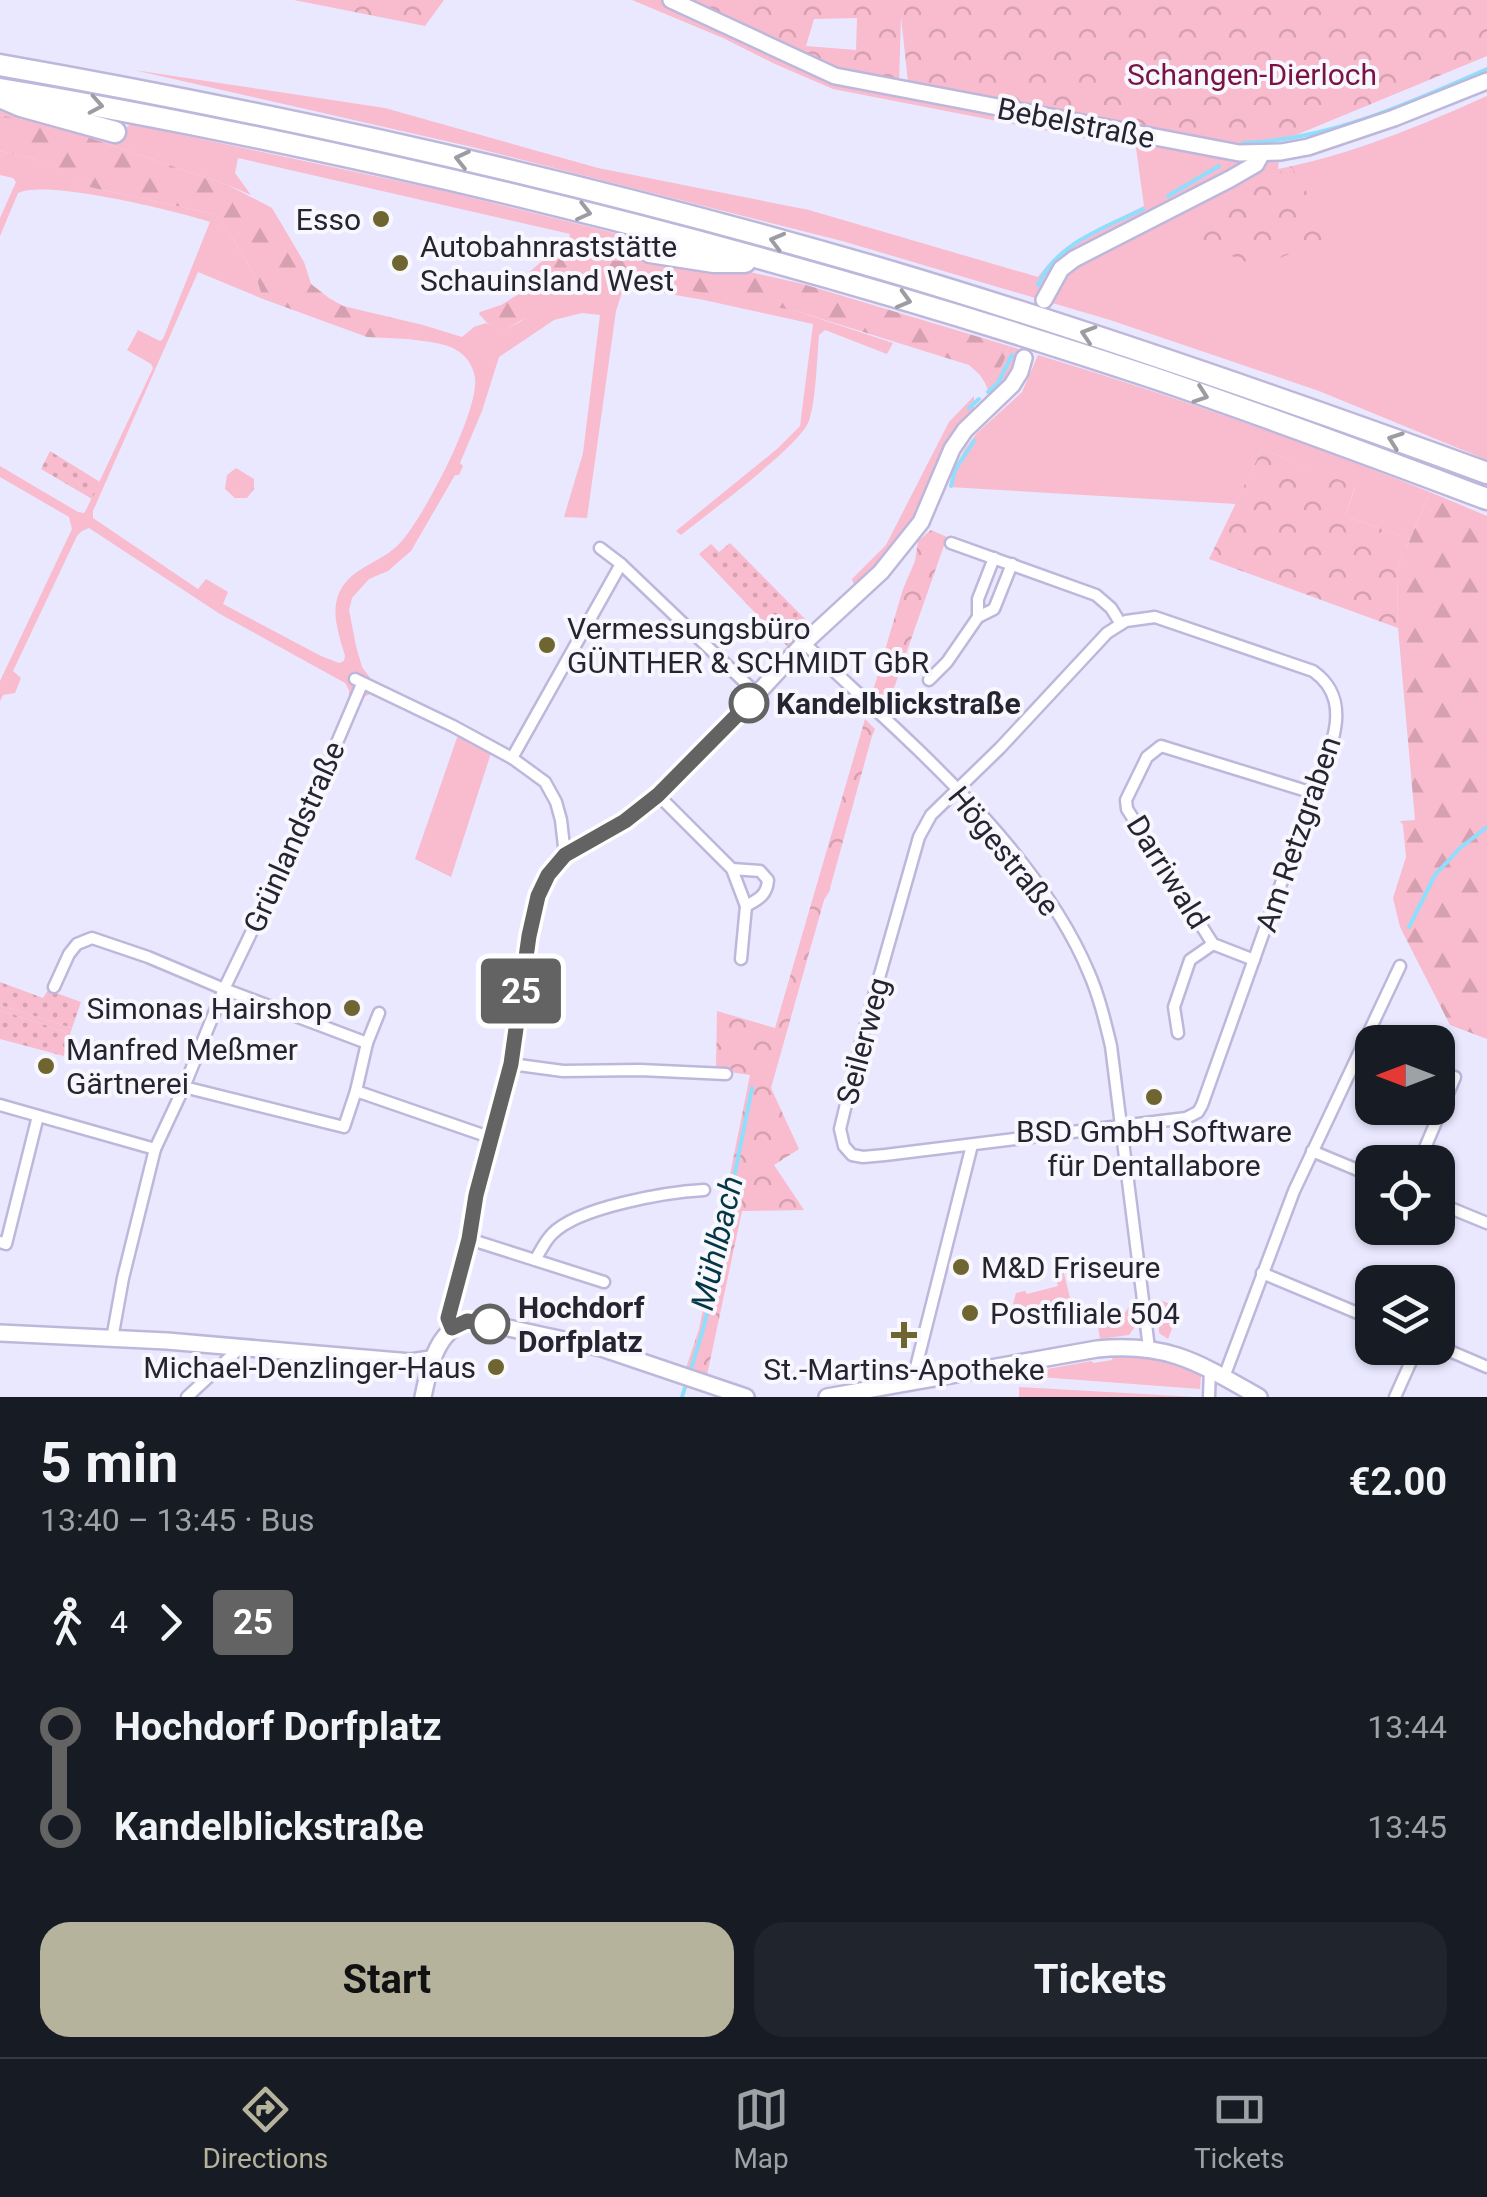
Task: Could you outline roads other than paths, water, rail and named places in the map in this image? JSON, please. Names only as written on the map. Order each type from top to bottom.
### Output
[{"type":"highway","points":[[0,65],[272,116],[466,159],[890,272],[1154,355],[1487,474]]},
{"type":"highway","points":[[0,88],[106,106],[446,179],[657,230],[976,321],[1148,376],[1487,499]]},
{"type":"highway","points":[[0,97],[115,132]]},
{"type":"highway","points":[[650,252],[714,262],[776,263]]},
{"type":"street","name":"Bebelstraße","points":[[670,0],[835,76],[1240,153],[1308,147],[1487,80]]},
{"type":"street","points":[[1230,179],[1240,153]]},
{"type":"street","points":[[1044,300],[1061,270],[1074,259],[1230,179],[1256,164],[1262,153]]},
{"type":"street","points":[[452,1328],[448,1318],[511,1064],[529,936],[538,896],[548,875],[565,855],[625,821],[658,795],[804,643],[882,572],[920,522],[958,440],[1012,385],[1024,358]]},
{"type":"street","points":[[950,543],[1096,595],[1121,624],[956,789]]},
{"type":"street","points":[[600,548],[622,564],[757,694]]},
{"type":"street","points":[[978,617],[978,599],[994,558]]},
{"type":"street","points":[[565,855],[556,802],[545,782],[512,758],[622,564]]},
{"type":"street","points":[[929,680],[948,662],[978,617],[994,609],[1012,564]]},
{"type":"street","name":"Am Retzgraben","points":[[1121,624],[1155,617],[1318,675],[1332,692],[1338,720],[1198,1112],[1186,1118],[1122,1126]]},
{"type":"street","name":"Högestraße","points":[[804,643],[956,789],[1031,875],[1049,899],[1087,968],[1111,1046],[1149,1348]]},
{"type":"street","name":"Grünlandstraße","points":[[112,1339],[155,1149],[224,989],[292,848],[358,682],[512,758]]},
{"type":"street","name":"Darriwald","points":[[1254,960],[1213,944],[1126,800],[1147,757],[1161,746],[1313,793]]},
{"type":"street","name":"Seilerweg","points":[[956,789],[931,815],[919,838],[862,1038],[840,1134],[844,1146],[852,1155],[863,1157],[1122,1126]]},
{"type":"street","points":[[658,795],[732,869],[746,906],[742,959]]},
{"type":"street","points":[[732,869],[760,871],[768,880],[761,898],[746,906]]},
{"type":"street","points":[[54,986],[69,954],[77,944],[92,938],[367,1043]]},
{"type":"street","points":[[1178,1033],[1174,1007],[1190,960],[1213,944]]},
{"type":"street","points":[[1210,1397],[1312,1151],[1400,966]]},
{"type":"street","points":[[184,1087],[344,1128],[379,1013]]},
{"type":"street","points":[[511,1064],[563,1071],[726,1074]]},
{"type":"street","points":[[356,1091],[492,1138]]},
{"type":"street","points":[[0,1105],[155,1149]]},
{"type":"street","points":[[0,1242],[6,1244],[38,1116]]},
{"type":"street","points":[[912,1383],[972,1145]]},
{"type":"street","points":[[1312,1151],[1355,1169]]},
{"type":"street","points":[[535,1260],[553,1233],[578,1218],[676,1191],[704,1190]]},
{"type":"street","points":[[1455,1211],[1487,1223]]},
{"type":"street","points":[[469,1239],[604,1282]]},
{"type":"street","points":[[1262,1273],[1355,1312]]},
{"type":"street","points":[[423,1397],[430,1359],[452,1328],[476,1321],[601,1348],[746,1397]]},
{"type":"street","points":[[0,1333],[411,1362],[430,1359]]},
{"type":"street","points":[[187,1397],[241,1347]]},
{"type":"street","points":[[826,1397],[1097,1349],[1149,1348],[1185,1356],[1259,1397]]},
{"type":"street","points":[[1455,1353],[1487,1367]]},
{"type":"street","points":[[1395,1397],[1409,1365]]},
{"type":"waterway","points":[[1243,143],[1337,127],[1398,107],[1487,69]]},
{"type":"waterway","points":[[1168,196],[1219,166]]},
{"type":"waterway","points":[[1038,285],[1046,270],[1069,248],[1143,209]]},
{"type":"waterway","points":[[988,392],[998,383],[1012,355]]},
{"type":"waterway","points":[[969,408],[979,399]]},
{"type":"waterway","points":[[951,486],[955,470],[974,441]]},
{"type":"waterway","points":[[1409,927],[1435,875],[1487,827]]},
{"type":"waterway","name":"Mühlbach","points":[[690,1372],[704,1326],[752,1088]]},
{"type":"waterway","name":"Mühlbach","points":[[682,1397],[687,1381]]},
{"type":"place","name":"Esso","points":[[381,219]]},
{"type":"place","name":"Autobahnraststätte Schauinsland West","points":[[400,263]]},
{"type":"place","name":"Vermessungsbüro GÜNTHER & SCHMIDT GbR","points":[[547,645]]},
{"type":"place","name":"Kandelblickstraße","points":[[749,703]]},
{"type":"place","name":"Simonas Hairshop","points":[[352,1008]]},
{"type":"place","name":"Manfred Meßmer Gärtnerei","points":[[46,1066]]},
{"type":"place","name":"BSD GmbH Software für Dentallabore","points":[[1154,1097]]},
{"type":"place","name":"M&D Friseure","points":[[961,1267]]},
{"type":"place","name":"Postfiliale 504","points":[[970,1313]]},
{"type":"place","name":"Hochdorf Dorfplatz","points":[[490,1324]]},
{"type":"place","name":"St.-Martins-Apotheke","points":[[904,1335]]},
{"type":"place","name":"Michael-Denzlinger-Haus","points":[[496,1367]]},
{"type":"park label","name":"Schangen-Dierloch","points":[[1252,74]]}]
